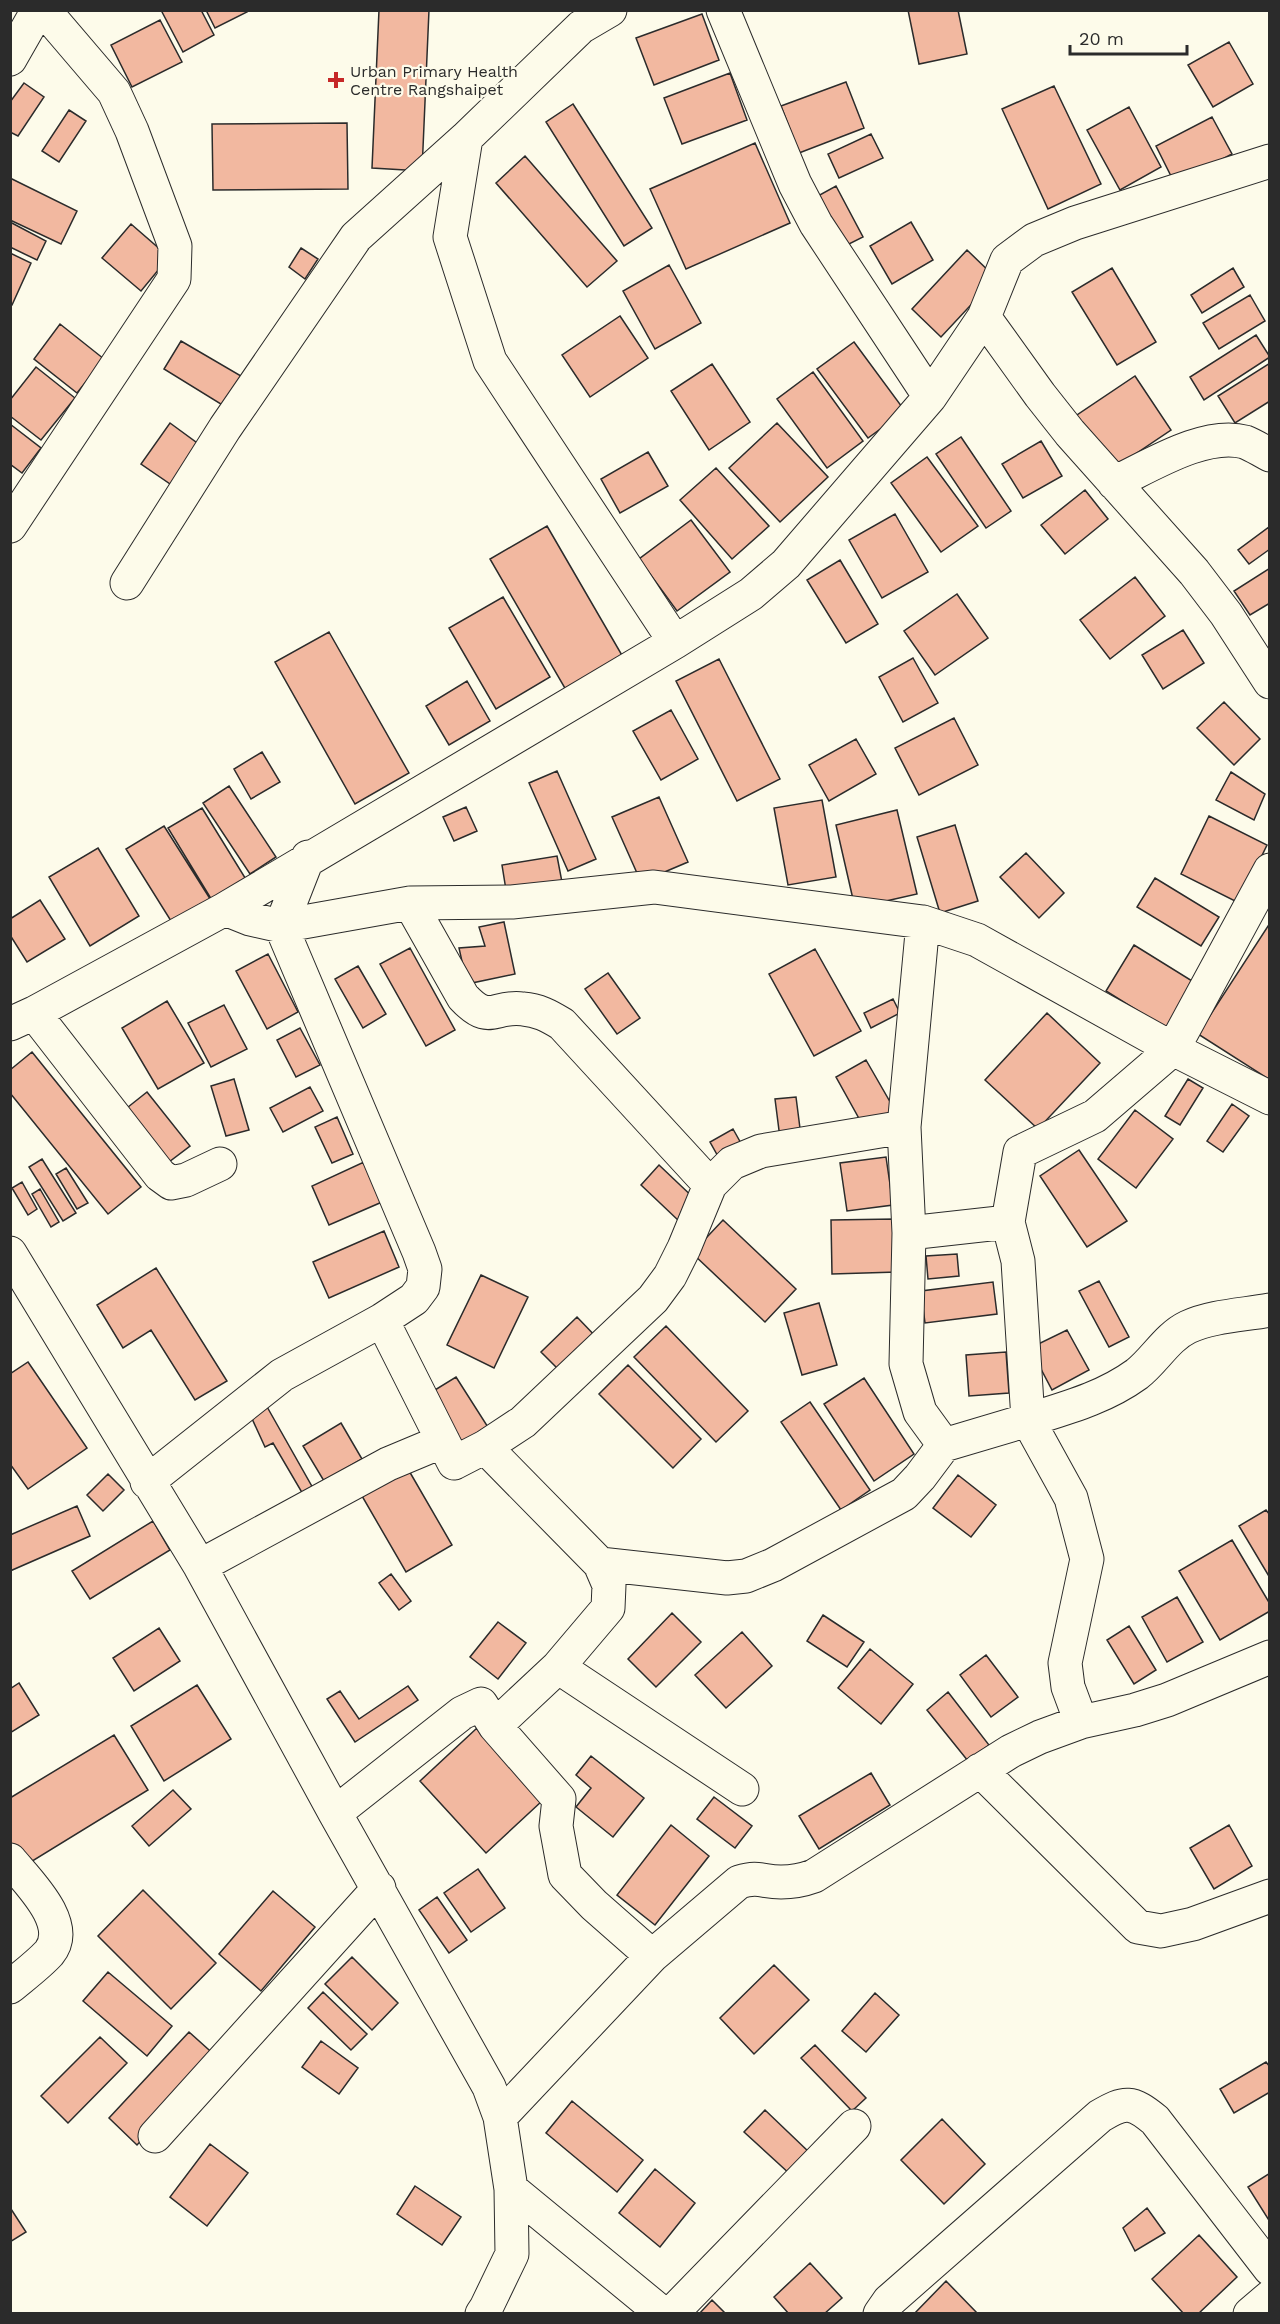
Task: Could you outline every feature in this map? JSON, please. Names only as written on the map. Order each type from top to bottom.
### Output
[{"type":"street","points":[[10,59],[38,10]]},
{"type":"street","points":[[10,526],[174,279],[175,246],[132,131],[114,92],[44,10]]},
{"type":"street","points":[[127,583],[225,428],[356,237],[466,138],[580,27],[610,10]]},
{"type":"street","points":[[723,10],[795,184],[816,224],[930,397]]},
{"type":"street","points":[[466,138],[450,237],[490,361],[675,642]]},
{"type":"street","points":[[220,1164],[179,1182],[171,1183],[160,1175],[22,1019],[225,909],[308,857],[675,642],[751,594],[786,564],[930,397],[984,317],[1007,260],[1034,240],[1075,223],[1269,161]]},
{"type":"street","points":[[984,317],[1040,395],[1114,483],[1194,572],[1226,614],[1269,682]]},
{"type":"street","points":[[1114,483],[1196,445],[1222,441],[1244,442],[1269,454]]},
{"type":"street","points":[[147,1482],[282,1375],[382,1320],[414,1299],[423,1287],[424,1269],[419,1252],[281,926],[308,857]]},
{"type":"street","points":[[1081,1722],[1068,1687],[1065,1663],[1087,1559],[1071,1498],[1028,1420],[1018,1261],[1008,1222],[1020,1152],[1095,1116],[1173,1049],[1269,870]]},
{"type":"street","points":[[225,909],[250,919],[281,926],[410,903],[512,902],[654,886],[923,922],[977,940],[1173,1049],[1269,1098]]},
{"type":"street","points":[[410,903],[463,997],[475,1010],[488,1014],[520,1008],[544,1013],[562,1024],[710,1185]]},
{"type":"street","points":[[923,922],[904,1127],[909,1233],[906,1364],[920,1412],[944,1445]]},
{"type":"street","points":[[382,1320],[453,1463],[485,1447],[523,1422],[653,1299],[670,1276],[710,1185],[732,1163],[761,1151],[904,1127]]},
{"type":"street","points":[[909,1233],[1008,1222]]},
{"type":"street","points":[[10,1253],[200,1566],[489,2087],[501,2117],[511,2189],[512,2254],[482,2313]]},
{"type":"street","points":[[600,1564],[728,1578],[746,1576],[773,1565],[904,1494],[944,1445],[1092,1400],[1117,1388],[1140,1371],[1168,1342],[1187,1328],[1205,1322],[1269,1310]]},
{"type":"street","points":[[200,1566],[388,1464],[443,1441]]},
{"type":"street","points":[[485,1447],[600,1564],[609,1585],[608,1608],[558,1666],[495,1726]]},
{"type":"street","points":[[501,2117],[652,1956],[739,1882],[754,1878],[778,1883],[795,1882],[814,1876],[980,1770],[1040,1737],[1081,1722],[1167,1700],[1269,1657]]},
{"type":"street","points":[[558,1666],[742,1789]]},
{"type":"street","points":[[335,1813],[462,1713],[481,1704],[495,1726],[559,1799],[556,1826],[565,1875],[594,1905],[652,1956]]},
{"type":"street","points":[[980,1770],[1138,1927],[1161,1931],[1193,1924],[1269,1896]]},
{"type":"street","points":[[10,1860],[42,1898],[52,1916],[55,1933],[51,1951],[10,1988]]},
{"type":"street","points":[[155,2136],[379,1888]]},
{"type":"street","points":[[880,2313],[889,2301],[1091,2123],[1118,2105],[1139,2108],[1155,2120],[1269,2270]]},
{"type":"street","points":[[671,2313],[854,2126]]},
{"type":"street","points":[[511,2189],[663,2313]]},
{"type":"street","points":[[1250,2313],[1269,2297]]},
{"type":"building","points":[[161,10],[201,10],[214,35],[183,52]]},
{"type":"building","points":[[206,10],[246,10],[247,12],[215,28]]},
{"type":"building","points":[[379,10],[429,10],[422,171],[372,168]]},
{"type":"building","points":[[908,10],[958,10],[967,54],[919,64]]},
{"type":"building","points":[[702,14],[719,60],[654,85],[636,38]]},
{"type":"building","points":[[160,20],[182,62],[132,87],[111,45]]},
{"type":"building","points":[[1229,42],[1253,84],[1213,107],[1188,65]]},
{"type":"building","points":[[730,73],[747,120],[682,144],[664,98]]},
{"type":"building","points":[[846,82],[864,128],[799,153],[781,106]]},
{"type":"building","points":[[24,83],[44,97],[18,136],[10,132],[10,102]]},
{"type":"building","points":[[1054,86],[1101,184],[1048,209],[1002,109]]},
{"type":"building","points":[[573,104],[652,228],[624,246],[546,122]]},
{"type":"building","points":[[1129,107],[1161,167],[1120,190],[1087,130]]},
{"type":"building","points":[[69,110],[86,121],[59,162],[42,151]]},
{"type":"building","points":[[1212,117],[1232,154],[1175,184],[1156,146]]},
{"type":"building","points":[[347,123],[348,189],[213,190],[212,124]]},
{"type":"building","points":[[871,134],[883,158],[839,178],[828,154]]},
{"type":"building","points":[[755,143],[790,223],[686,269],[650,189]]},
{"type":"building","points":[[525,156],[617,261],[587,287],[496,183]]},
{"type":"building","points":[[10,178],[77,211],[61,244],[10,220]]},
{"type":"building","points":[[836,186],[863,237],[843,247],[816,197]]},
{"type":"building","points":[[10,222],[46,241],[37,260],[10,247]]},
{"type":"building","points":[[911,222],[933,260],[892,284],[870,246]]},
{"type":"building","points":[[131,224],[169,257],[141,291],[102,258]]},
{"type":"building","points":[[301,248],[318,259],[305,279],[289,267]]},
{"type":"building","points":[[967,250],[996,278],[941,337],[912,309]]},
{"type":"building","points":[[10,253],[31,263],[12,305],[10,305]]},
{"type":"building","points":[[669,265],[701,323],[655,349],[623,291]]},
{"type":"building","points":[[1112,268],[1156,342],[1117,365],[1072,292]]},
{"type":"building","points":[[1233,268],[1244,287],[1202,313],[1191,295]]},
{"type":"building","points":[[1250,295],[1265,321],[1219,349],[1203,323]]},
{"type":"building","points":[[620,316],[648,358],[590,397],[562,355]]},
{"type":"building","points":[[60,324],[104,359],[77,393],[34,359]]},
{"type":"building","points":[[1256,335],[1270,357],[1204,400],[1190,377]]},
{"type":"building","points":[[181,341],[241,376],[224,406],[164,369]]},
{"type":"building","points":[[854,342],[905,411],[868,438],[817,369]]},
{"type":"building","points":[[1270,363],[1270,401],[1235,423],[1218,396]]},
{"type":"building","points":[[712,364],[750,422],[709,450],[671,391]]},
{"type":"building","points":[[36,367],[75,398],[41,440],[10,416],[10,400]]},
{"type":"building","points":[[813,372],[863,441],[827,468],[777,399]]},
{"type":"building","points":[[1135,376],[1171,430],[1110,471],[1074,417]]},
{"type":"building","points":[[170,423],[204,448],[176,488],[141,464]]},
{"type":"building","points":[[777,423],[828,477],[780,522],[729,468]]},
{"type":"building","points":[[10,424],[41,448],[22,473],[10,464]]},
{"type":"building","points":[[961,437],[1011,511],[986,528],[936,454]]},
{"type":"building","points":[[1041,441],[1062,476],[1023,498],[1002,464]]},
{"type":"building","points":[[648,452],[668,486],[620,513],[601,479]]},
{"type":"building","points":[[927,457],[978,526],[941,552],[891,483]]},
{"type":"building","points":[[716,468],[769,526],[732,559],[680,500]]},
{"type":"building","points":[[1085,490],[1108,519],[1065,554],[1041,525]]},
{"type":"building","points":[[895,514],[928,572],[882,598],[849,540]]},
{"type":"building","points":[[691,520],[730,572],[677,611],[639,559]]},
{"type":"building","points":[[547,526],[623,657],[566,690],[490,559]]},
{"type":"building","points":[[1269,527],[1270,549],[1249,564],[1238,550]]},
{"type":"building","points":[[840,560],[878,624],[846,643],[807,580]]},
{"type":"building","points":[[1270,568],[1270,603],[1250,615],[1234,591]]},
{"type":"building","points":[[1135,577],[1165,616],[1110,659],[1080,620]]},
{"type":"building","points":[[957,594],[988,638],[935,675],[904,631]]},
{"type":"building","points":[[503,597],[550,677],[496,709],[449,628]]},
{"type":"building","points":[[1183,630],[1204,663],[1163,689],[1142,655]]},
{"type":"building","points":[[329,632],[409,773],[355,804],[275,662]]},
{"type":"building","points":[[913,658],[938,703],[903,722],[879,677]]},
{"type":"building","points":[[719,659],[780,779],[737,801],[676,681]]},
{"type":"building","points":[[467,681],[490,721],[449,745],[426,706]]},
{"type":"building","points":[[1224,702],[1260,739],[1234,765],[1197,728]]},
{"type":"building","points":[[671,710],[698,759],[661,780],[633,731]]},
{"type":"building","points":[[954,718],[978,765],[919,795],[895,748]]},
{"type":"building","points":[[856,739],[876,774],[829,801],[809,765]]},
{"type":"building","points":[[262,752],[280,782],[251,799],[234,769]]},
{"type":"building","points":[[557,771],[596,859],[568,871],[529,783]]},
{"type":"building","points":[[1231,772],[1265,794],[1254,820],[1216,800]]},
{"type":"building","points":[[229,786],[276,857],[250,874],[203,803]]},
{"type":"building","points":[[659,797],[688,862],[641,882],[612,817]]},
{"type":"building","points":[[822,800],[836,877],[788,885],[774,808]]},
{"type":"building","points":[[466,807],[477,831],[454,841],[443,817]]},
{"type":"building","points":[[202,808],[247,881],[213,902],[168,828]]},
{"type":"building","points":[[897,810],[917,894],[855,908],[836,825]]},
{"type":"building","points":[[1209,816],[1267,845],[1239,903],[1181,874]]},
{"type":"building","points":[[955,825],[978,901],[940,913],[917,837]]},
{"type":"building","points":[[164,826],[214,905],[176,929],[126,849]]},
{"type":"building","points":[[98,848],[139,916],[90,946],[49,877]]},
{"type":"building","points":[[1026,853],[1064,893],[1039,918],[1000,877]]},
{"type":"building","points":[[557,856],[562,882],[506,890],[502,865]]},
{"type":"building","points":[[1155,878],[1219,917],[1201,946],[1137,907]]},
{"type":"building","points":[[40,900],[65,939],[27,962],[10,935],[10,919]]},
{"type":"building","points":[[504,922],[515,974],[467,984],[459,948],[485,946],[479,927]]},
{"type":"building","points":[[1270,923],[1270,1080],[1198,1034]]},
{"type":"building","points":[[1134,945],[1197,984],[1169,1030],[1106,991]]},
{"type":"building","points":[[410,948],[455,1030],[426,1046],[380,964]]},
{"type":"building","points":[[815,949],[861,1031],[814,1056],[769,974]]},
{"type":"building","points":[[268,954],[298,1012],[267,1029],[236,971]]},
{"type":"building","points":[[358,966],[386,1014],[363,1028],[335,979]]},
{"type":"building","points":[[608,973],[640,1018],[617,1034],[585,989]]},
{"type":"building","points":[[893,999],[900,1013],[871,1028],[864,1013]]},
{"type":"building","points":[[167,1001],[204,1063],[158,1089],[122,1028]]},
{"type":"building","points":[[224,1005],[247,1049],[211,1067],[188,1023]]},
{"type":"building","points":[[1047,1013],[1100,1063],[1038,1129],[985,1080]]},
{"type":"building","points":[[300,1028],[320,1065],[296,1077],[277,1040]]},
{"type":"building","points":[[32,1052],[141,1187],[108,1214],[10,1093],[10,1070]]},
{"type":"building","points":[[866,1060],[897,1114],[866,1131],[836,1077]]},
{"type":"building","points":[[234,1079],[249,1130],[226,1136],[211,1086]]},
{"type":"building","points":[[1188,1079],[1203,1088],[1180,1125],[1165,1116]]},
{"type":"building","points":[[310,1087],[323,1111],[283,1132],[270,1108]]},
{"type":"building","points":[[147,1092],[190,1146],[161,1168],[118,1115]]},
{"type":"building","points":[[796,1097],[802,1144],[781,1146],[775,1099]]},
{"type":"building","points":[[1232,1104],[1249,1116],[1223,1152],[1207,1141]]},
{"type":"building","points":[[1135,1110],[1173,1139],[1136,1188],[1098,1159]]},
{"type":"building","points":[[337,1117],[353,1154],[332,1163],[315,1127]]},
{"type":"building","points":[[733,1129],[747,1154],[724,1167],[710,1142]]},
{"type":"building","points":[[1079,1150],[1127,1221],[1087,1247],[1040,1176]]},
{"type":"building","points":[[886,1157],[893,1205],[847,1211],[840,1163]]},
{"type":"building","points":[[42,1159],[76,1213],[63,1221],[29,1167]]},
{"type":"building","points":[[364,1162],[382,1202],[329,1225],[312,1186]]},
{"type":"building","points":[[659,1165],[698,1202],[680,1222],[641,1185]]},
{"type":"building","points":[[66,1168],[88,1203],[77,1209],[56,1174]]},
{"type":"building","points":[[22,1182],[37,1209],[28,1215],[12,1188]]},
{"type":"building","points":[[40,1189],[59,1222],[51,1227],[32,1194]]},
{"type":"building","points":[[895,1219],[897,1272],[832,1274],[831,1220]]},
{"type":"building","points":[[723,1220],[796,1289],[765,1322],[692,1253]]},
{"type":"building","points":[[384,1231],[399,1267],[329,1298],[313,1262]]},
{"type":"building","points":[[957,1254],[959,1276],[928,1279],[926,1256]]},
{"type":"building","points":[[156,1268],[227,1381],[195,1400],[151,1330],[123,1348],[97,1305]]},
{"type":"building","points":[[481,1275],[528,1297],[494,1368],[447,1345]]},
{"type":"building","points":[[1099,1281],[1129,1337],[1109,1347],[1079,1291]]},
{"type":"building","points":[[993,1282],[997,1314],[925,1323],[921,1291]]},
{"type":"building","points":[[819,1303],[837,1365],[802,1375],[784,1313]]},
{"type":"building","points":[[577,1317],[599,1340],[564,1375],[541,1352]]},
{"type":"building","points":[[666,1326],[748,1411],[716,1442],[634,1357]]},
{"type":"building","points":[[1067,1330],[1089,1370],[1052,1390],[1030,1348]]},
{"type":"building","points":[[1006,1352],[1009,1393],[969,1396],[966,1355]]},
{"type":"building","points":[[28,1362],[87,1448],[28,1489],[10,1464],[10,1374]]},
{"type":"building","points":[[628,1365],[701,1439],[673,1468],[599,1394]]},
{"type":"building","points":[[456,1377],[493,1435],[468,1451],[430,1393]]},
{"type":"building","points":[[864,1378],[914,1454],[874,1481],[824,1404]]},
{"type":"building","points":[[810,1402],[870,1490],[841,1510],[781,1422]]},
{"type":"building","points":[[266,1405],[314,1490],[304,1496],[273,1443],[265,1447],[248,1410]]},
{"type":"building","points":[[341,1423],[362,1459],[324,1481],[303,1446]]},
{"type":"building","points":[[408,1469],[452,1545],[406,1572],[362,1496]]},
{"type":"building","points":[[108,1474],[124,1490],[103,1511],[87,1495]]},
{"type":"building","points":[[958,1475],[996,1505],[971,1537],[933,1508]]},
{"type":"building","points":[[77,1506],[90,1536],[10,1571],[10,1535]]},
{"type":"building","points":[[1266,1510],[1270,1515],[1270,1578],[1239,1526]]},
{"type":"building","points":[[153,1521],[170,1550],[90,1599],[72,1571]]},
{"type":"building","points":[[1232,1540],[1270,1604],[1270,1611],[1220,1640],[1179,1571]]},
{"type":"building","points":[[391,1574],[411,1601],[399,1610],[379,1583]]},
{"type":"building","points":[[1177,1597],[1203,1642],[1167,1662],[1142,1617]]},
{"type":"building","points":[[672,1613],[701,1642],[656,1687],[628,1659]]},
{"type":"building","points":[[823,1615],[864,1642],[847,1667],[807,1641]]},
{"type":"building","points":[[498,1622],[526,1643],[498,1679],[470,1657]]},
{"type":"building","points":[[1129,1626],[1156,1670],[1134,1684],[1107,1640]]},
{"type":"building","points":[[159,1628],[180,1661],[134,1691],[113,1658]]},
{"type":"building","points":[[742,1632],[772,1666],[726,1708],[695,1675]]},
{"type":"building","points":[[870,1649],[913,1684],[881,1724],[838,1688]]},
{"type":"building","points":[[986,1655],[1018,1697],[991,1717],[960,1675]]},
{"type":"building","points":[[19,1683],[39,1715],[10,1733],[10,1689]]},
{"type":"building","points":[[197,1685],[231,1739],[164,1781],[131,1726]]},
{"type":"building","points":[[408,1686],[418,1700],[355,1742],[327,1699],[340,1691],[359,1719]]},
{"type":"building","points":[[948,1692],[989,1745],[968,1761],[927,1710]]},
{"type":"building","points":[[477,1728],[542,1801],[486,1853],[420,1781]]},
{"type":"building","points":[[114,1735],[148,1790],[21,1868],[10,1850],[10,1798]]},
{"type":"building","points":[[591,1756],[644,1798],[613,1837],[576,1807],[591,1788],[576,1775]]},
{"type":"building","points":[[871,1773],[890,1805],[819,1849],[799,1816]]},
{"type":"building","points":[[173,1790],[191,1809],[149,1846],[132,1826]]},
{"type":"building","points":[[714,1797],[752,1826],[735,1848],[697,1819]]},
{"type":"building","points":[[671,1825],[709,1856],[655,1925],[617,1895]]},
{"type":"building","points":[[1229,1825],[1252,1866],[1214,1889],[1190,1848]]},
{"type":"building","points":[[478,1869],[505,1908],[471,1932],[444,1893]]},
{"type":"building","points":[[143,1890],[216,1963],[171,2009],[98,1936]]},
{"type":"building","points":[[273,1891],[315,1927],[261,1991],[219,1954]]},
{"type":"building","points":[[437,1897],[467,1940],[449,1953],[419,1910]]},
{"type":"building","points":[[352,1957],[398,2003],[372,2030],[325,1984]]},
{"type":"building","points":[[774,1965],[809,2000],[754,2054],[720,2018]]},
{"type":"building","points":[[108,1972],[172,2026],[147,2056],[83,2001]]},
{"type":"building","points":[[323,1992],[367,2034],[351,2050],[308,2008]]},
{"type":"building","points":[[875,1993],[899,2015],[866,2052],[842,2031]]},
{"type":"building","points":[[189,2032],[218,2058],[137,2145],[109,2118]]},
{"type":"building","points":[[100,2037],[127,2063],[68,2123],[41,2096]]},
{"type":"building","points":[[321,2041],[358,2068],[339,2094],[302,2067]]},
{"type":"building","points":[[815,2045],[866,2098],[852,2111],[801,2058]]},
{"type":"building","points":[[1266,2062],[1270,2067],[1270,2092],[1234,2113],[1220,2089]]},
{"type":"building","points":[[572,2101],[643,2160],[617,2192],[546,2133]]},
{"type":"building","points":[[765,2110],[811,2154],[791,2175],[744,2132]]},
{"type":"building","points":[[942,2119],[985,2164],[944,2204],[901,2160]]},
{"type":"building","points":[[210,2144],[248,2173],[207,2226],[170,2197]]},
{"type":"building","points":[[655,2169],[695,2203],[660,2247],[619,2213]]},
{"type":"building","points":[[1270,2173],[1270,2222],[1248,2187]]},
{"type":"building","points":[[415,2186],[461,2217],[442,2245],[397,2214]]},
{"type":"building","points":[[1147,2208],[1165,2233],[1135,2251],[1123,2228]]},
{"type":"building","points":[[10,2210],[26,2232],[10,2242]]},
{"type":"building","points":[[1199,2235],[1237,2277],[1198,2314],[1184,2314],[1152,2279]]},
{"type":"building","points":[[810,2263],[842,2298],[824,2314],[789,2314],[774,2297]]},
{"type":"building","points":[[946,2281],[978,2314],[914,2314]]},
{"type":"building","points":[[712,2300],[726,2314],[699,2314]]},
{"type":"place","name":"Urban Primary Health Centre Rangshaipet","points":[[336,80]]}]
